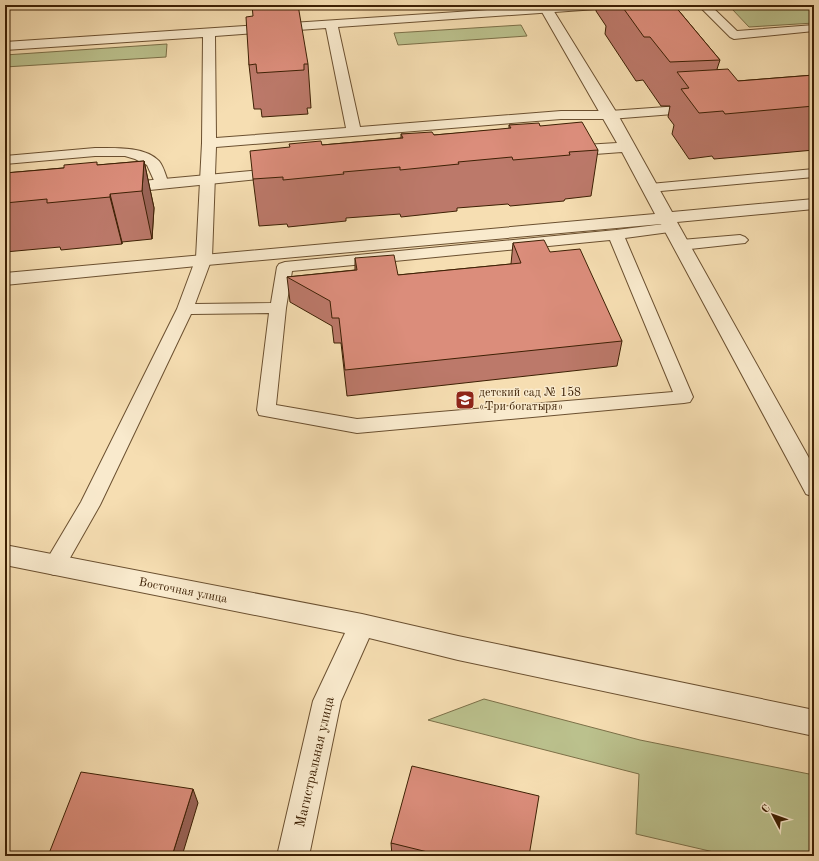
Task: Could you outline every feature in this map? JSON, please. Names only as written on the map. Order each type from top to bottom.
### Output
[{"type":"street","points":[[546,7],[610,115],[814,488]]},
{"type":"street","points":[[553,152],[627,147]]},
{"type":"street","points":[[107,189],[299,172]]},
{"type":"street","points":[[5,279],[204,258],[669,223],[814,204]]},
{"type":"street","name":"Восточная улица","points":[[5,555],[54,566],[362,625],[458,648],[814,723]]},
{"type":"street","name":"Магистральная улица","points":[[293,856],[327,700],[362,625]]},
{"type":"lane","points":[[5,46],[209,33],[546,7],[611,5]]},
{"type":"lane","points":[[704,5],[734,34],[814,28]]},
{"type":"lane","points":[[331,24],[354,132]]},
{"type":"lane","points":[[54,566],[90,505],[185,310],[204,258],[209,143],[209,33]]},
{"type":"lane","points":[[209,143],[561,115],[610,115],[706,108]]},
{"type":"lane","points":[[5,160],[95,152],[126,152],[140,156],[153,163],[162,184]]},
{"type":"lane","points":[[650,188],[814,173]]},
{"type":"lane","points":[[616,235],[684,397],[357,426],[266,410],[284,267],[616,235],[669,223]]},
{"type":"lane","points":[[682,245],[740,240]]},
{"type":"lane","points":[[185,310],[278,308]]},
{"type":"green space","points":[[785,5],[814,5],[814,23],[749,27],[732,9]]},
{"type":"green space","points":[[521,25],[527,36],[398,45],[394,33]]},
{"type":"green space","points":[[167,44],[166,57],[5,67],[5,55]]},
{"type":"green space","points":[[484,699],[640,740],[814,775],[814,856],[731,856],[636,834],[639,774],[428,720]]},
{"type":"building","points":[[252,5],[298,5],[308,64],[304,64],[304,70],[257,73],[256,64],[249,65],[246,17],[253,16]]},
{"type":"building","points":[[621,5],[674,5],[720,60],[670,62],[650,37],[644,37]]},
{"type":"building","points":[[728,69],[738,81],[814,75],[814,106],[725,114],[723,111],[699,113],[681,89],[689,88],[677,72]]},
{"type":"building","points":[[582,122],[598,150],[569,152],[570,155],[513,160],[512,157],[458,162],[459,164],[400,170],[400,167],[343,172],[344,174],[283,180],[283,177],[253,179],[250,151],[290,147],[289,144],[321,141],[322,145],[403,138],[401,134],[432,132],[434,135],[511,128],[509,125],[539,123],[540,126]]},
{"type":"building","points":[[144,161],[142,191],[110,194],[110,197],[47,203],[47,199],[5,203],[5,173],[64,168],[64,165],[97,162],[97,165]]},
{"type":"building","points":[[544,240],[550,252],[580,249],[622,341],[345,370],[339,318],[332,318],[330,301],[287,277],[357,270],[355,258],[394,255],[398,275],[521,263],[513,243]]},
{"type":"building","points":[[412,766],[539,796],[529,856],[444,856],[391,843]]},
{"type":"building","points":[[81,772],[193,789],[172,856],[48,856]]},
{"type":"place","name":"детский сад № 158 «Три богатыря»","points":[[465,400]]}]
